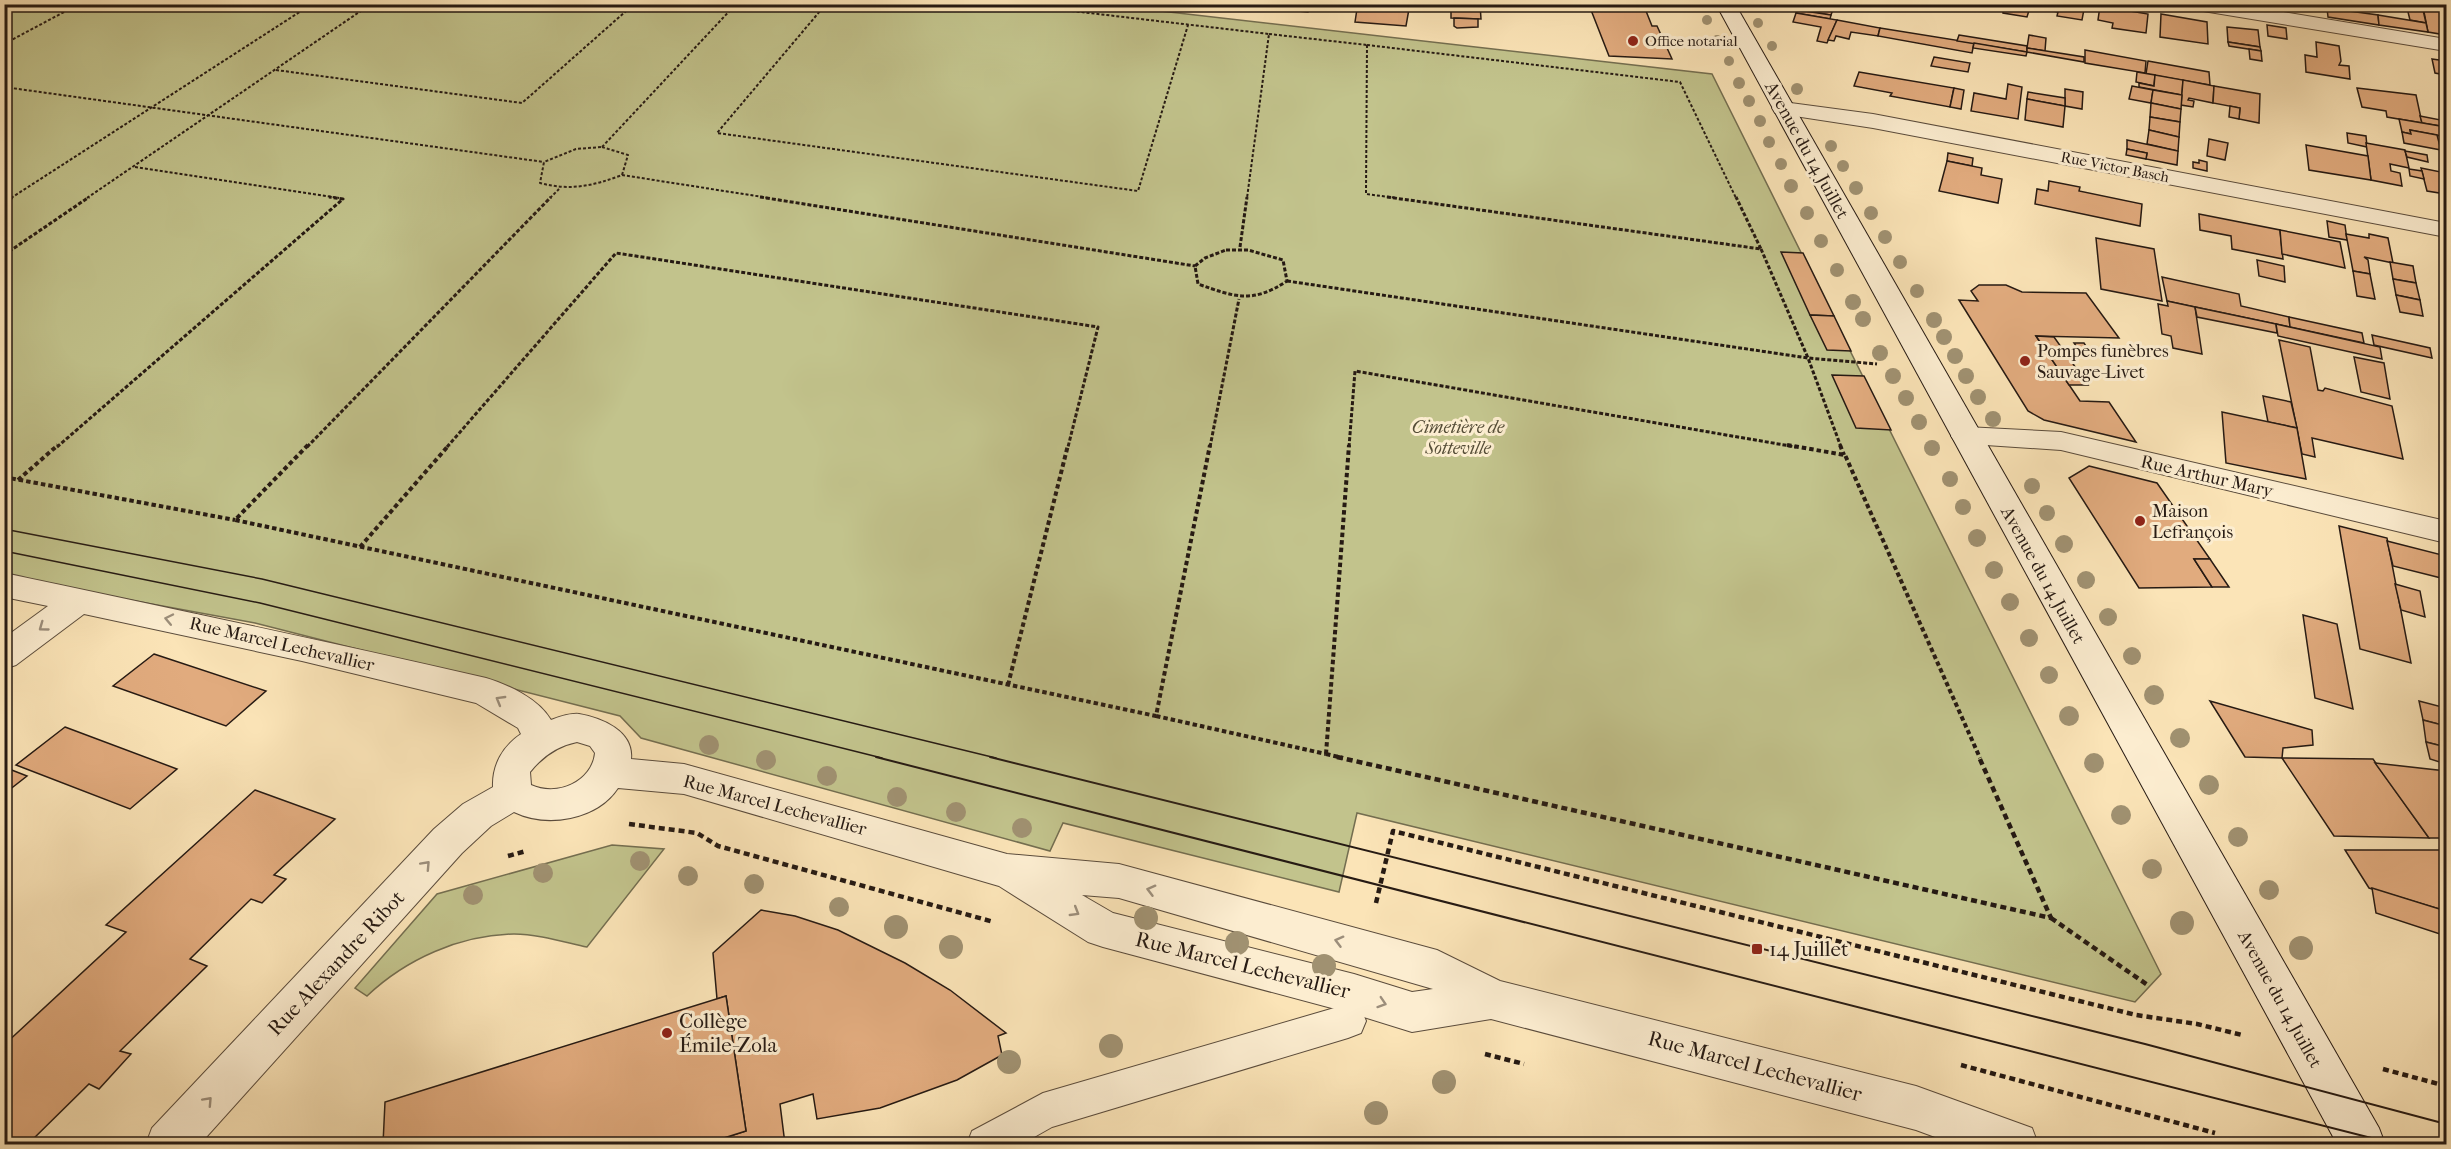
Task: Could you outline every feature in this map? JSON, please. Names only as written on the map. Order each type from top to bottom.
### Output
[{"type":"street","name":"Avenue du 14 Juillet","points":[[1725,4],[2362,1144]]},
{"type":"street","points":[[2197,4],[2446,45]]},
{"type":"street","name":"Rue Victor Basch","points":[[1783,108],[1873,121],[2446,230]]},
{"type":"street","name":"Rue Arthur Mary","points":[[1965,436],[2061,441],[2446,532]]},
{"type":"street","name":"Rue Marcel Lechevallier","points":[[4,585],[81,599],[486,692],[531,718],[543,738]]},
{"type":"street","points":[[4,656],[81,599]]},
{"type":"street","points":[[577,729],[593,731],[605,737],[614,746],[615,758],[610,772],[587,795],[553,807],[536,807],[524,803],[513,794],[511,771],[517,759],[543,738],[560,731],[577,729]]},
{"type":"street","name":"Rue Marcel Lechevallier","points":[[610,772],[684,778],[1007,871],[1119,881],[1437,969],[1491,999],[1916,1108],[2015,1144]]},
{"type":"street","name":"Rue Alexandre Ribot","points":[[169,1144],[448,841],[477,815],[513,794]]},
{"type":"street","name":"Rue Marcel Lechevallier","points":[[1007,871],[1103,929],[1354,994],[1412,1012],[1491,999]]},
{"type":"lane","points":[[986,1144],[1043,1111],[1348,1021]]},
{"type":"path","points":[[4,44],[79,4]]},
{"type":"path","points":[[4,203],[312,4]]},
{"type":"path","points":[[4,255],[371,4]]},
{"type":"path","points":[[276,70],[522,103],[634,4]]},
{"type":"path","points":[[602,147],[736,4]]},
{"type":"path","points":[[826,4],[717,133],[1138,191],[1188,25]]},
{"type":"path","points":[[1012,4],[1680,82],[1761,249],[1808,358],[1845,455],[2050,918]]},
{"type":"path","points":[[1240,247],[1269,34]]},
{"type":"path","points":[[1368,45],[1366,194],[1761,249]]},
{"type":"path","points":[[4,87],[544,162],[576,149],[602,147],[628,155],[622,175]]},
{"type":"path","points":[[544,162],[540,183],[559,189],[590,188],[622,175],[1195,266]]},
{"type":"path","points":[[18,480],[343,199],[135,167]]},
{"type":"path","points":[[235,520],[559,189]]},
{"type":"path","points":[[1195,266],[1206,255],[1240,247],[1283,260],[1287,281]]},
{"type":"path","points":[[360,547],[616,253],[1098,327],[1008,685]]},
{"type":"path","points":[[1195,266],[1198,284],[1239,299],[1270,293],[1287,281],[1808,358],[1929,369]]},
{"type":"path","points":[[1156,716],[1239,299]]},
{"type":"path","points":[[1326,754],[1355,371],[1845,455]]},
{"type":"path","points":[[4,477],[235,520],[1156,716],[2050,918],[2149,986]]},
{"type":"path","points":[[1366,948],[1394,831],[2136,1015],[2197,1024],[2446,1086]]},
{"type":"path","points":[[1483,1054],[1527,1064]]},
{"type":"green space","name":"Cimetière de Sotteville","points":[[1099,4],[1712,74],[2161,974],[2135,1002],[1357,813],[1339,892],[1063,823],[1050,851],[641,738],[620,716],[255,623],[5,577],[4,5]]},
{"type":"green space","points":[[612,845],[664,849],[587,947],[523,934],[494,935],[454,944],[416,960],[367,996],[355,988],[437,894]]},
{"type":"building","points":[[1236,4],[1271,4],[1268,8],[1256,7],[1254,10],[1241,8],[1243,5]]},
{"type":"building","points":[[1271,4],[1312,4],[1308,12],[1268,8]]},
{"type":"building","points":[[1451,4],[1480,4],[1481,19],[1451,18]]},
{"type":"building","points":[[1792,4],[1835,4],[1831,15],[1794,9]]},
{"type":"building","points":[[1982,4],[2031,4],[2027,17],[2003,13],[2003,9]]},
{"type":"building","points":[[2038,4],[2085,4],[2082,20],[2057,16],[2058,12],[2037,8]]},
{"type":"building","points":[[2422,4],[2446,4],[2446,11],[2423,7]]},
{"type":"building","points":[[2100,6],[2148,14],[2146,33],[2112,28],[2113,23],[2098,20]]},
{"type":"building","points":[[2423,7],[2440,10],[2443,24],[2446,24],[2446,35],[2428,32]]},
{"type":"building","points":[[2327,8],[2378,15],[2379,25],[2328,17]]},
{"type":"building","points":[[2407,8],[2423,10],[2426,23],[2410,20]]},
{"type":"building","points":[[1357,9],[1409,9],[1406,26],[1355,22]]},
{"type":"building","name":"Office notarial","points":[[1591,10],[1646,11],[1652,26],[1657,26],[1672,59],[1609,56]]},
{"type":"building","points":[[1798,10],[1831,15],[1830,19],[1796,13]]},
{"type":"building","points":[[1796,13],[1837,20],[1827,43],[1817,41],[1821,27],[1793,22]]},
{"type":"building","points":[[2161,14],[2207,22],[2208,44],[2160,37]]},
{"type":"building","points":[[2378,15],[2426,23],[2428,32],[2379,25]]},
{"type":"building","points":[[1454,18],[1478,19],[1478,27],[1457,28],[1454,26]]},
{"type":"building","points":[[1837,20],[1880,28],[1878,36],[1851,32],[1849,39],[1836,36],[1834,41],[1828,40]]},
{"type":"building","points":[[2267,25],[2286,28],[2287,39],[2268,36]]},
{"type":"building","points":[[2227,27],[2258,30],[2260,47],[2228,42]]},
{"type":"building","points":[[1880,28],[1974,43],[1972,53],[1878,36]]},
{"type":"building","points":[[1959,35],[2027,46],[2027,52],[1957,41]]},
{"type":"building","points":[[2029,35],[2046,38],[2045,51],[2027,48]]},
{"type":"building","points":[[2228,42],[2260,47],[2261,51],[2229,46]]},
{"type":"building","points":[[2316,42],[2339,46],[2341,61],[2339,65],[2349,66],[2350,79],[2306,72],[2305,55],[2317,57]]},
{"type":"building","points":[[1974,43],[2027,52],[2026,56],[1973,48]]},
{"type":"building","points":[[2027,48],[2084,57],[2084,62],[2027,52]]},
{"type":"building","points":[[2249,49],[2261,51],[2262,61],[2250,59]]},
{"type":"building","points":[[2085,50],[2146,61],[2145,73],[2085,63]]},
{"type":"building","points":[[1934,57],[1970,63],[1968,72],[1931,66]]},
{"type":"building","points":[[2432,59],[2446,61],[2446,75],[2435,73]]},
{"type":"building","points":[[2148,61],[2209,72],[2210,85],[2146,74]]},
{"type":"building","points":[[1859,72],[1954,88],[1950,107],[1890,96],[1892,93],[1854,86]]},
{"type":"building","points":[[2137,72],[2155,75],[2154,86],[2136,82]]},
{"type":"building","points":[[2155,75],[2183,80],[2182,95],[2139,87],[2139,83],[2154,86]]},
{"type":"building","points":[[2183,80],[2214,86],[2213,103],[2189,98],[2188,100],[2194,101],[2193,107],[2181,105]]},
{"type":"building","points":[[2008,84],[2022,87],[2018,119],[1971,111],[1974,93],[2006,99]]},
{"type":"building","points":[[2132,86],[2153,90],[2151,103],[2129,99]]},
{"type":"building","points":[[2214,86],[2260,94],[2259,123],[2239,119],[2240,108],[2213,103]]},
{"type":"building","points":[[1954,88],[1964,90],[1961,109],[1950,107]]},
{"type":"building","points":[[2357,88],[2416,95],[2422,123],[2387,117],[2386,111],[2362,107]]},
{"type":"building","points":[[2065,89],[2083,92],[2082,109],[2065,106]]},
{"type":"building","points":[[2153,90],[2182,95],[2181,109],[2151,103]]},
{"type":"building","points":[[2028,92],[2065,98],[2065,106],[2027,99]]},
{"type":"building","points":[[2027,99],[2065,106],[2063,127],[2025,120]]},
{"type":"building","points":[[2151,103],[2181,109],[2180,122],[2150,117]]},
{"type":"building","points":[[2230,106],[2240,108],[2239,119],[2229,117]]},
{"type":"building","points":[[2420,116],[2446,121],[2446,127],[2422,123]]},
{"type":"building","points":[[2150,117],[2180,122],[2179,137],[2149,130]]},
{"type":"building","points":[[2399,119],[2446,127],[2446,137],[2410,130],[2411,134],[2402,132]]},
{"type":"building","points":[[2149,130],[2179,137],[2178,151],[2147,144]]},
{"type":"building","points":[[2410,130],[2437,135],[2441,150],[2404,143],[2402,132],[2411,134]]},
{"type":"building","points":[[2347,133],[2366,136],[2367,147],[2348,143]]},
{"type":"building","points":[[2209,139],[2228,143],[2225,160],[2207,156]]},
{"type":"building","points":[[2127,140],[2178,151],[2177,165],[2146,159],[2147,153],[2127,149]]},
{"type":"building","points":[[2366,143],[2405,150],[2409,168],[2390,164],[2391,171],[2400,173],[2402,186],[2371,180]]},
{"type":"building","points":[[2306,145],[2368,156],[2371,180],[2309,170]]},
{"type":"building","points":[[2127,149],[2147,153],[2146,159],[2126,155]]},
{"type":"building","points":[[2405,151],[2427,155],[2428,162],[2407,157]]},
{"type":"building","points":[[1948,153],[1973,158],[1972,166],[1947,161]]},
{"type":"building","points":[[2199,160],[2207,162],[2207,171],[2193,168],[2193,162],[2199,163]]},
{"type":"building","points":[[1947,161],[1982,168],[1981,175],[2002,179],[1998,203],[1939,191]]},
{"type":"building","points":[[2421,168],[2446,173],[2446,194],[2427,191]]},
{"type":"building","points":[[2409,169],[2422,171],[2424,179],[2410,176]]},
{"type":"building","points":[[2049,181],[2080,187],[2079,191],[2142,204],[2140,226],[2035,204],[2037,189],[2048,191]]},
{"type":"building","points":[[2199,214],[2280,230],[2283,259],[2232,249],[2231,236],[2200,230]]},
{"type":"building","points":[[2327,221],[2345,225],[2347,240],[2329,237]]},
{"type":"building","points":[[2280,230],[2340,242],[2345,268],[2282,254]]},
{"type":"building","points":[[2346,234],[2369,238],[2369,234],[2388,238],[2393,263],[2364,257],[2368,260],[2370,274],[2353,271]]},
{"type":"building","points":[[2096,238],[2154,249],[2162,301],[2101,289]]},
{"type":"building","points":[[1781,252],[1803,253],[1834,316],[1810,315]]},
{"type":"building","points":[[2257,260],[2284,266],[2285,282],[2259,276]]},
{"type":"building","points":[[2390,262],[2413,266],[2416,283],[2393,279]]},
{"type":"building","points":[[2353,271],[2370,274],[2375,299],[2357,296]]},
{"type":"building","points":[[2162,277],[2239,294],[2241,306],[2289,317],[2290,327],[2167,301]]},
{"type":"building","points":[[2393,279],[2416,283],[2420,300],[2396,295]]},
{"type":"building","name":"Pompes funèbres Sauvage-Livet","points":[[1979,285],[2006,285],[2022,292],[2086,293],[2119,338],[2036,336],[2080,401],[2109,402],[2136,442],[2044,420],[2028,411],[1959,300],[1978,301],[1971,291]]},
{"type":"building","points":[[2396,295],[2420,300],[2423,316],[2400,312]]},
{"type":"building","points":[[2167,301],[2195,307],[2202,354],[2173,348],[2171,336],[2162,334],[2158,304],[2168,306]]},
{"type":"building","points":[[2195,307],[2276,324],[2277,333],[2197,317]]},
{"type":"building","points":[[1810,315],[1834,316],[1851,351],[1827,350]]},
{"type":"building","points":[[2289,317],[2362,333],[2364,343],[2290,327]]},
{"type":"building","points":[[2276,324],[2380,347],[2382,359],[2278,336]]},
{"type":"building","points":[[2372,335],[2430,348],[2432,358],[2374,345]]},
{"type":"building","points":[[2036,336],[2054,337],[2088,385],[2069,385]]},
{"type":"building","points":[[2279,340],[2310,347],[2318,390],[2323,391],[2325,388],[2392,406],[2403,459],[2312,438],[2315,457],[2302,454]]},
{"type":"building","points":[[2074,343],[2084,343],[2093,357],[2084,357]]},
{"type":"building","points":[[2354,357],[2384,363],[2390,399],[2361,392]]},
{"type":"building","points":[[1832,375],[1864,376],[1891,430],[1856,428]]},
{"type":"building","points":[[2263,396],[2291,402],[2297,428],[2268,422]]},
{"type":"building","points":[[2222,412],[2297,428],[2306,479],[2226,463]]},
{"type":"building","name":"Maison Lefrançois","points":[[2089,466],[2157,483],[2210,559],[2194,559],[2212,587],[2139,588],[2069,478]]},
{"type":"building","points":[[2339,526],[2387,538],[2411,663],[2360,649]]},
{"type":"building","points":[[2387,541],[2446,556],[2446,582],[2441,578],[2393,566]]},
{"type":"building","points":[[2194,559],[2210,559],[2229,587],[2212,587]]},
{"type":"building","points":[[2395,584],[2420,591],[2425,617],[2401,610]]},
{"type":"building","points":[[2303,615],[2337,624],[2353,709],[2315,698]]},
{"type":"building","points":[[154,654],[266,691],[226,726],[113,686]]},
{"type":"building","points":[[2210,701],[2312,730],[2313,745],[2283,748],[2282,758],[2245,757]]},
{"type":"building","points":[[2419,701],[2446,708],[2446,726],[2423,720]]},
{"type":"building","points":[[2423,720],[2446,726],[2446,747],[2426,742]]},
{"type":"building","points":[[65,727],[177,769],[130,809],[16,765]]},
{"type":"building","points":[[2426,742],[2446,747],[2446,764],[2430,759]]},
{"type":"building","points":[[2282,758],[2373,759],[2429,838],[2334,836]]},
{"type":"building","points":[[2375,763],[2446,771],[2446,838],[2429,838]]},
{"type":"building","points":[[4,767],[27,776],[4,794]]},
{"type":"building","points":[[255,790],[335,819],[274,875],[286,879],[262,903],[251,899],[190,959],[207,966],[120,1051],[131,1054],[99,1089],[89,1084],[28,1144],[4,1144],[4,1045],[126,932],[106,925]]},
{"type":"building","points":[[2345,850],[2439,850],[2446,860],[2446,911],[2369,888]]},
{"type":"building","points":[[2372,888],[2446,911],[2446,936],[2376,913]]},
{"type":"building","points":[[761,910],[795,916],[838,930],[905,963],[950,990],[1006,1033],[998,1036],[1002,1055],[957,1080],[880,1108],[817,1119],[813,1094],[780,1104],[785,1144],[705,1144],[746,1131],[726,996],[717,999],[713,953]]},
{"type":"building","points":[[726,996],[746,1131],[705,1144],[383,1144],[385,1102]]},
{"type":"tram line","points":[[4,529],[262,579],[996,758]]},
{"type":"tram line","points":[[4,551],[260,603],[882,758]]},
{"type":"tram line","points":[[876,757],[2395,1144]]},
{"type":"tram line","points":[[990,757],[2145,1044],[2446,1124]]},
{"type":"place","name":"Office notarial","points":[[1633,41]]},
{"type":"place","name":"Pompes funèbres Sauvage-Livet","points":[[2025,361]]},
{"type":"place","name":"Maison Lefrançois","points":[[2140,521]]},
{"type":"place","name":"14 Juillet","points":[[1757,949]]},
{"type":"place","name":"Collège Émile-Zola","points":[[667,1033]]}]
